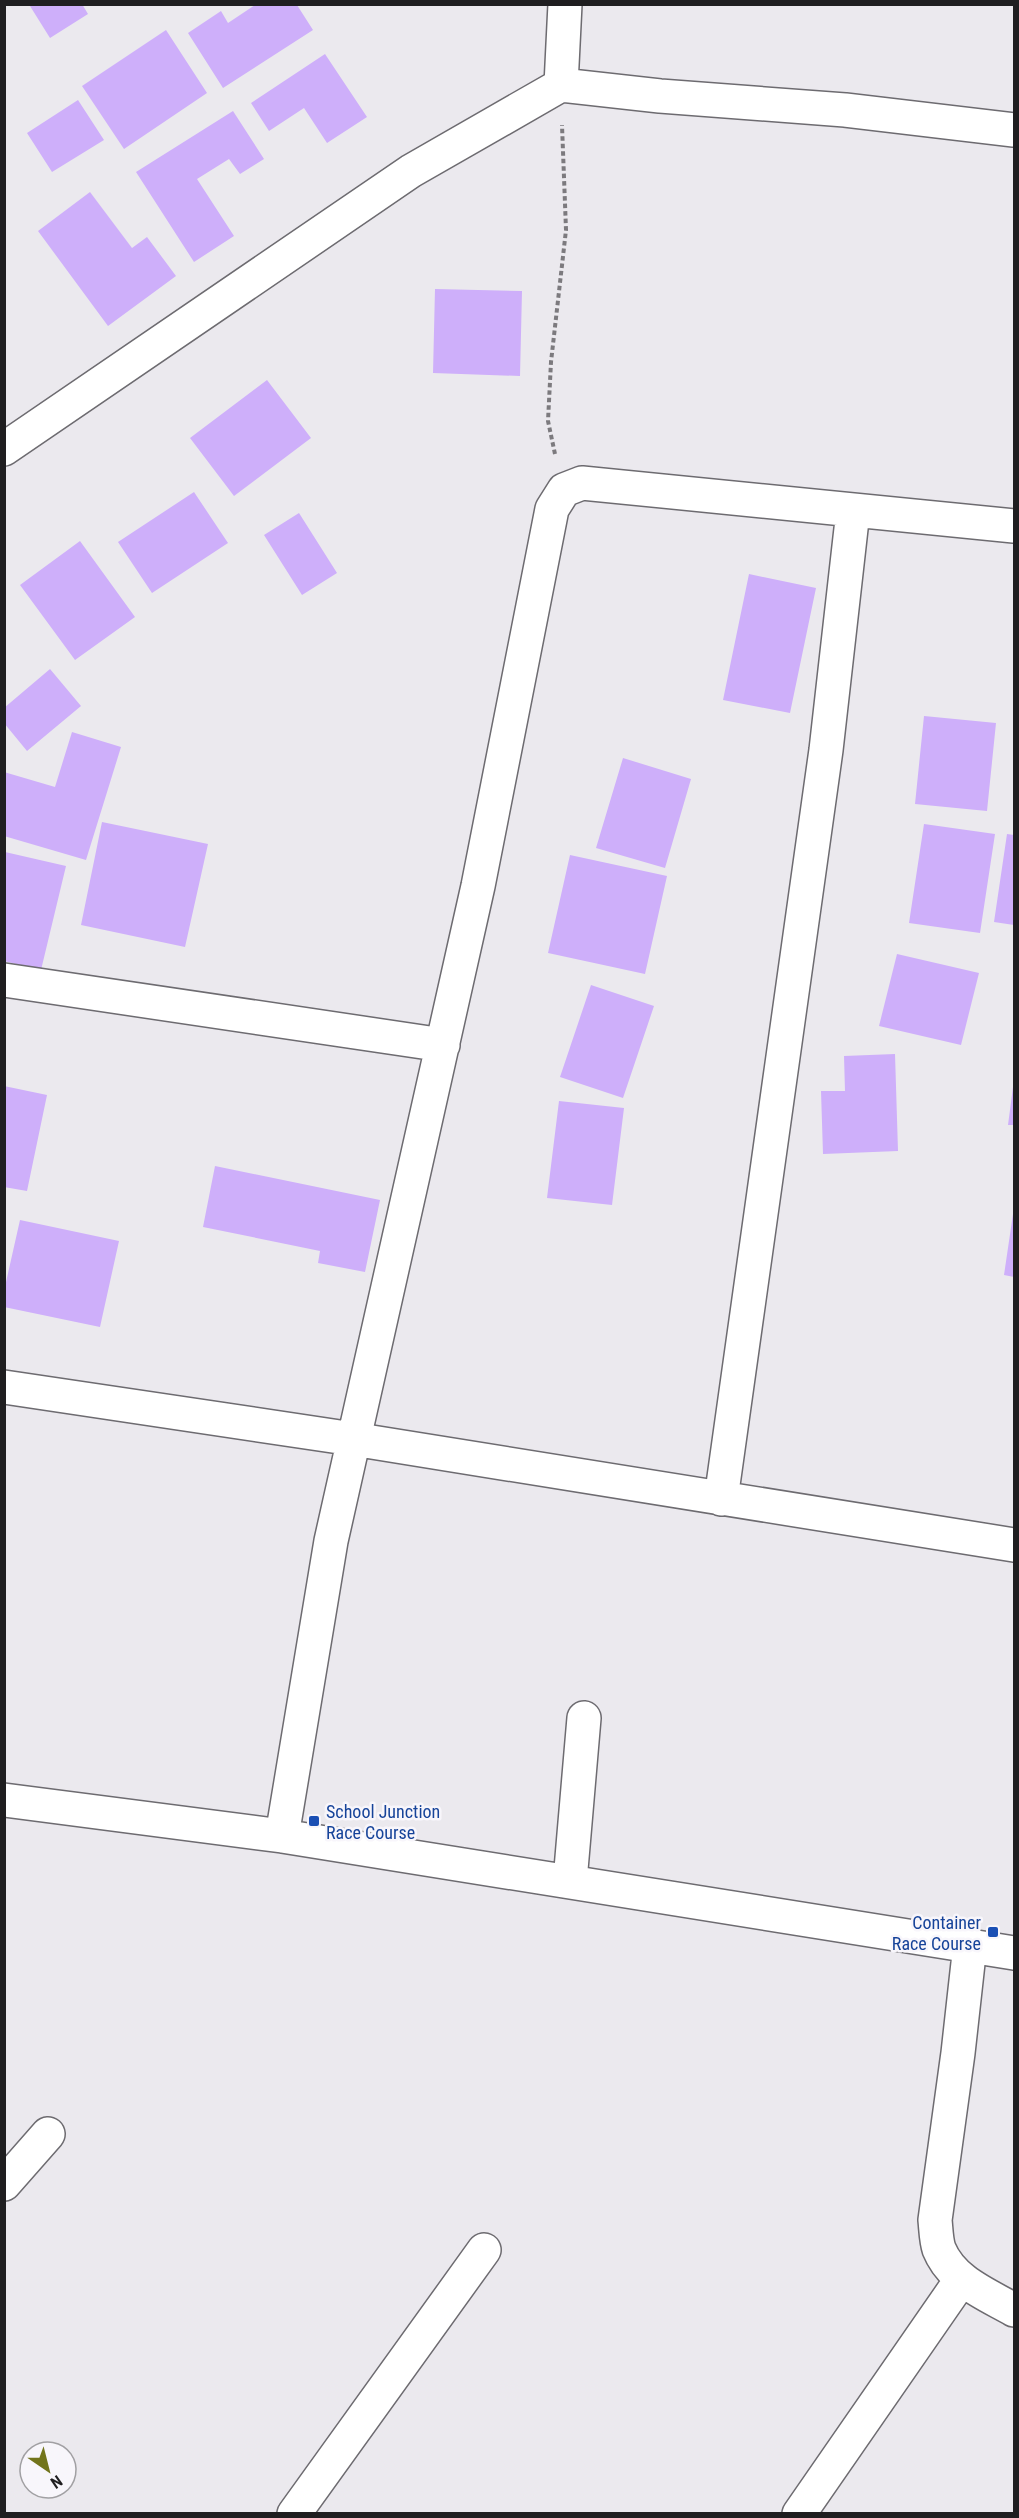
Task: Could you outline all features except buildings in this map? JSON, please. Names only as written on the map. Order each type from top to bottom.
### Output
[{"type":"street","points":[[561,85],[565,4]]},
{"type":"street","points":[[4,449],[411,171],[561,85],[660,96],[845,110],[1014,130]]},
{"type":"street","points":[[282,1836],[331,1542],[478,886],[552,509],[564,490],[582,483],[1014,526]]},
{"type":"street","points":[[721,1499],[826,750],[854,511]]},
{"type":"street","points":[[4,980],[443,1045]]},
{"type":"street","points":[[4,1387],[353,1439],[1014,1545]]},
{"type":"street","points":[[570,1881],[584,1718]]},
{"type":"street","points":[[4,1800],[282,1836],[1014,1953]]},
{"type":"street","points":[[970,1945],[935,2220],[938,2247],[946,2262],[961,2280],[1014,2310]]},
{"type":"street","points":[[4,2184],[48,2134]]},
{"type":"street","points":[[294,2514],[484,2250]]},
{"type":"street","points":[[799,2514],[961,2280]]},
{"type":"path","points":[[561,85],[566,230],[551,362],[548,421],[564,490]]},
{"type":"place","name":"School Junction Race Course","points":[[314,1821]]},
{"type":"place","name":"Container Race Course","points":[[993,1932]]}]
